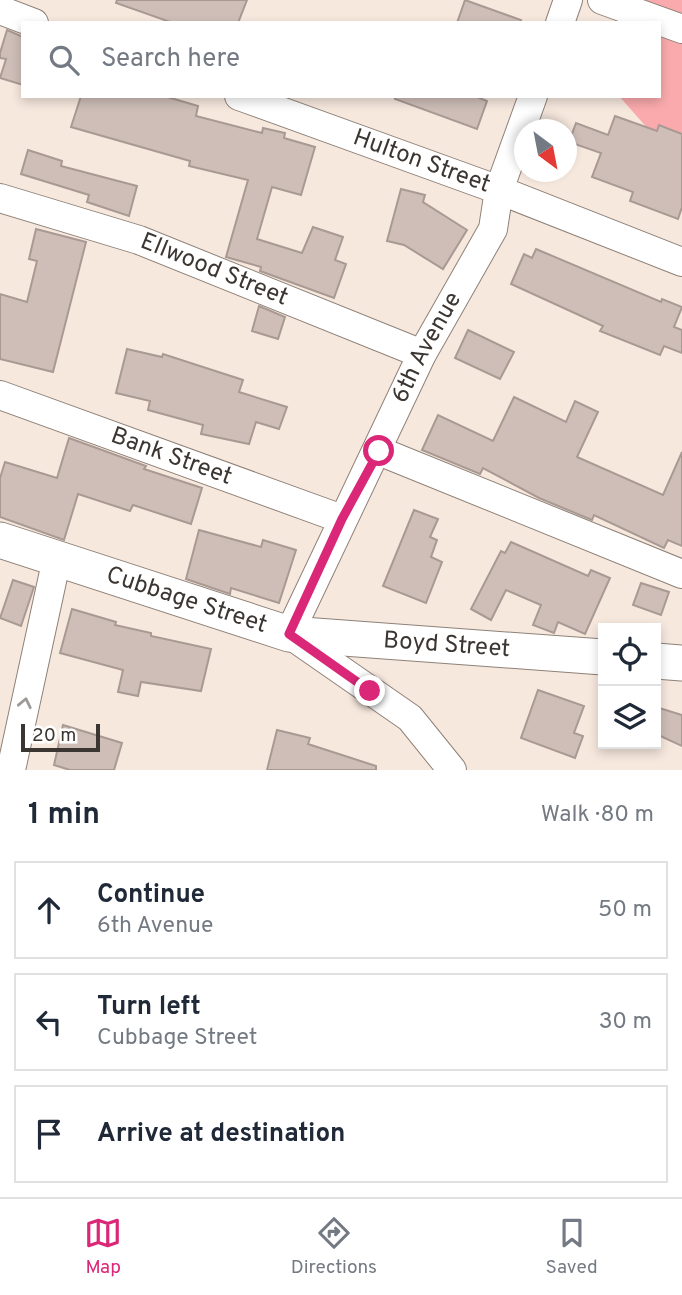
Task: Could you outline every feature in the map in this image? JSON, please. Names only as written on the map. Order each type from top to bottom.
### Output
[{"type":"street","points":[[561,21],[568,0]]},
{"type":"street","points":[[602,0],[660,21]]},
{"type":"street","points":[[0,10],[29,21]]},
{"type":"street","points":[[661,21],[682,29]]},
{"type":"street","name":"Hulton Street","points":[[245,98],[499,190],[682,262]]},
{"type":"street","name":"6th Avenue","points":[[289,634],[342,519],[379,451],[422,354],[493,229],[499,190],[532,98]]},
{"type":"street","name":"Ellwood Street","points":[[0,198],[139,240],[422,354]]},
{"type":"street","name":"Bank Street","points":[[0,395],[342,519]]},
{"type":"street","points":[[379,451],[682,574]]},
{"type":"street","name":"Cubbage Street","points":[[0,541],[289,634],[410,719],[452,770]]},
{"type":"street","points":[[10,770],[57,558]]},
{"type":"street","name":"Boyd Street","points":[[289,634],[598,657]]},
{"type":"street","points":[[661,661],[682,663]]},
{"type":"shaded area","points":[[628,0],[682,0],[682,143],[656,138],[621,98],[661,98],[661,21],[614,21]]},
{"type":"building","points":[[117,0],[247,0],[239,21],[167,21],[116,3]]},
{"type":"building","points":[[465,0],[521,20],[521,21],[458,21]]},
{"type":"building","points":[[7,30],[21,36],[21,84],[0,78],[6,59],[0,58]]},
{"type":"building","points":[[80,98],[171,98],[198,106],[196,116],[262,133],[263,128],[285,133],[284,138],[315,147],[301,195],[272,187],[257,239],[302,253],[313,227],[343,237],[335,260],[346,264],[334,298],[260,271],[261,267],[226,257],[248,180],[189,166],[190,161],[71,127]]},
{"type":"building","points":[[480,98],[487,101],[477,129],[395,99]]},
{"type":"building","points":[[615,116],[657,131],[659,125],[682,134],[682,207],[678,219],[630,201],[633,192],[592,177],[601,153],[577,145],[577,123],[608,135]]},
{"type":"building","points":[[28,150],[62,161],[61,166],[137,186],[129,216],[87,202],[89,195],[21,174]]},
{"type":"building","points":[[401,189],[425,195],[423,202],[467,230],[443,269],[404,245],[387,241]]},
{"type":"building","points":[[36,229],[86,242],[53,372],[0,359],[0,294],[27,302],[37,261],[29,259]]},
{"type":"building","points":[[536,249],[661,302],[662,299],[682,307],[674,327],[682,330],[682,353],[664,346],[660,355],[600,331],[603,326],[511,284],[524,254],[532,258]]},
{"type":"building","points":[[259,306],[285,317],[278,339],[252,331]]},
{"type":"building","points":[[468,330],[514,352],[500,379],[455,358]]},
{"type":"building","points":[[127,349],[162,357],[163,354],[243,380],[239,392],[287,407],[279,429],[256,422],[249,444],[201,434],[203,425],[148,410],[150,401],[116,393]]},
{"type":"building","points":[[514,397],[566,422],[575,401],[598,412],[577,457],[663,495],[682,452],[682,546],[668,540],[664,548],[594,515],[592,520],[539,498],[483,468],[480,474],[422,450],[438,415],[493,441]]},
{"type":"building","points":[[69,438],[146,466],[144,469],[202,488],[191,524],[133,505],[130,511],[78,494],[64,540],[0,517],[0,478],[5,462],[57,478]]},
{"type":"building","points":[[414,510],[438,519],[430,537],[437,540],[431,557],[442,562],[426,603],[383,586]]},
{"type":"building","points":[[199,530],[261,547],[263,540],[296,550],[279,603],[231,588],[230,594],[186,579]]},
{"type":"building","points":[[511,542],[588,576],[591,570],[610,578],[585,634],[558,622],[554,633],[533,625],[541,605],[506,590],[491,620],[471,609],[501,551],[505,553]]},
{"type":"building","points":[[13,580],[34,587],[21,626],[0,618]]},
{"type":"building","points":[[641,583],[669,592],[661,615],[633,605]]},
{"type":"building","points":[[72,609],[116,622],[115,625],[151,633],[151,636],[211,649],[201,691],[141,682],[138,696],[118,692],[123,670],[60,653]]},
{"type":"building","points":[[538,690],[584,706],[574,733],[583,736],[575,758],[521,738]]},
{"type":"building","points":[[661,709],[682,715],[682,746],[661,736]]},
{"type":"building","points":[[63,725],[122,743],[114,770],[70,770],[54,765]]},
{"type":"building","points":[[277,730],[310,738],[308,744],[376,766],[376,770],[267,770]]},
{"type":"route","points":[[370,691],[289,634],[342,519],[379,451]]}]
